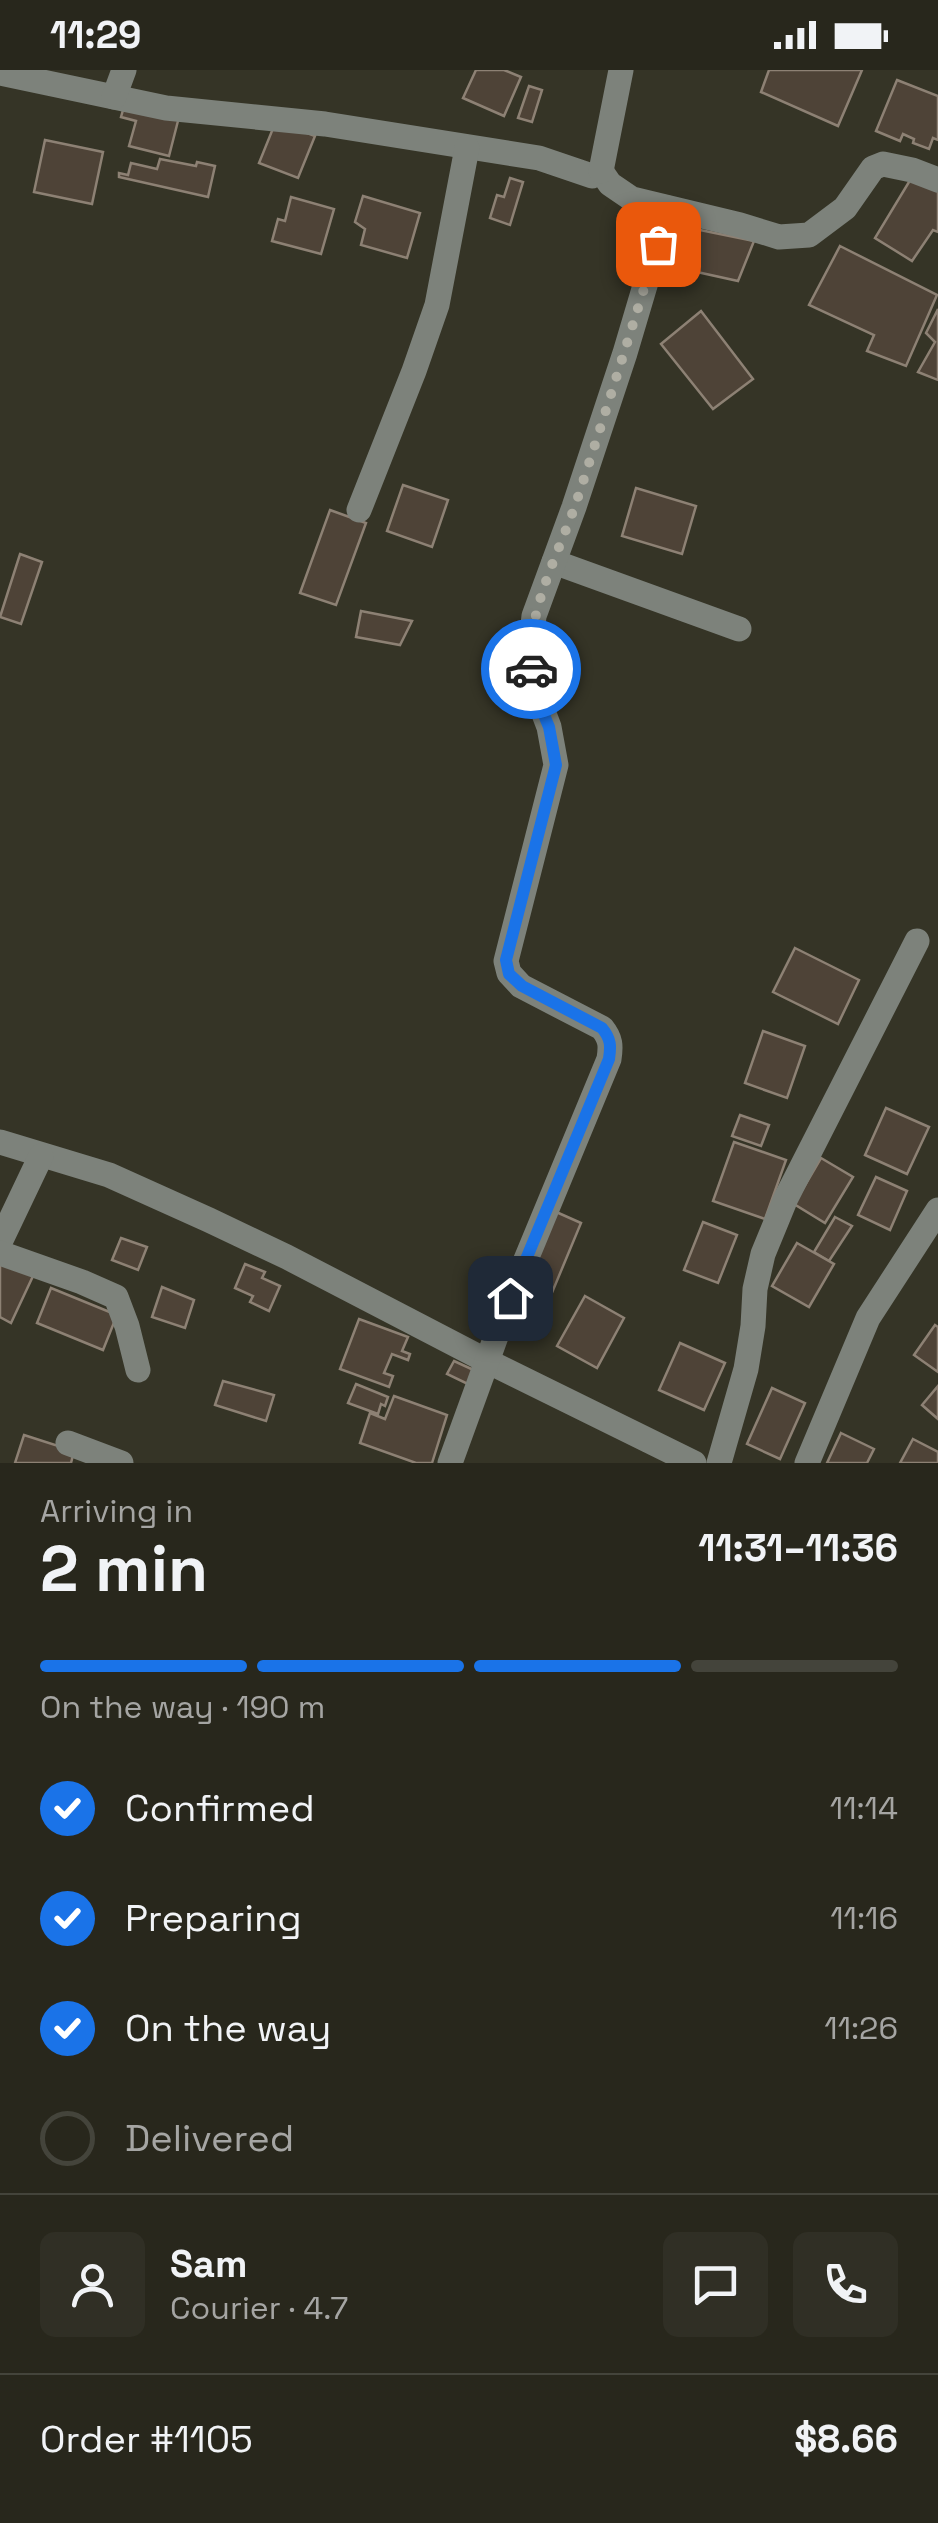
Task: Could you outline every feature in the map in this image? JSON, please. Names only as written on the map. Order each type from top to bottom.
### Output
[{"type":"street","points":[[114,96],[124,70]]},
{"type":"street","points":[[620,70],[601,171],[610,184],[632,198],[779,237],[809,235],[845,208],[873,168],[884,164],[938,180]]},
{"type":"street","points":[[0,73],[166,108],[325,124],[539,158],[592,176],[601,171]]},
{"type":"street","points":[[359,510],[437,306],[467,148]]},
{"type":"street","points":[[450,1463],[510,1298],[609,1059],[609,1036],[602,1028],[522,986],[509,974],[506,960],[556,765],[549,727],[532,686],[534,616],[620,370],[668,208]]},
{"type":"street","points":[[554,562],[739,629]]},
{"type":"street","points":[[720,1463],[746,1368],[755,1290],[764,1254],[786,1198],[916,941]]},
{"type":"street","points":[[0,1142],[109,1175],[192,1213],[694,1463]]},
{"type":"street","points":[[0,1242],[41,1156]]},
{"type":"street","points":[[807,1463],[868,1318],[938,1210]]},
{"type":"street","points":[[0,1253],[116,1298],[138,1370]]},
{"type":"street","points":[[68,1443],[121,1463]]},
{"type":"building","points":[[476,70],[504,70],[521,77],[504,116],[463,98]]},
{"type":"building","points":[[769,70],[862,70],[838,126],[761,92]]},
{"type":"building","points":[[897,80],[938,96],[938,140],[933,138],[929,149],[903,134],[900,141],[876,131]]},
{"type":"building","points":[[529,86],[542,90],[532,122],[518,118]]},
{"type":"building","points":[[125,103],[179,117],[169,156],[129,146],[136,121],[121,117]]},
{"type":"building","points":[[276,121],[315,136],[298,178],[259,163]]},
{"type":"building","points":[[45,140],[103,152],[92,204],[34,192]]},
{"type":"building","points":[[160,159],[215,166],[208,197],[119,177],[119,173],[128,175],[131,163],[157,169]]},
{"type":"building","points":[[912,177],[938,192],[938,232],[933,230],[912,261],[875,238]]},
{"type":"building","points":[[510,178],[523,182],[510,225],[490,218],[497,195],[504,197]]},
{"type":"building","points":[[363,196],[420,213],[407,258],[361,245],[365,229],[355,222]]},
{"type":"building","points":[[291,197],[334,209],[321,254],[272,241],[278,219],[285,221]]},
{"type":"building","points":[[700,230],[754,241],[738,281],[688,270]]},
{"type":"building","points":[[840,246],[937,295],[906,366],[867,351],[874,335],[809,305]]},
{"type":"building","points":[[938,309],[938,380],[918,372],[935,342],[926,333]]},
{"type":"building","points":[[701,311],[753,379],[713,409],[661,344]]},
{"type":"building","points":[[403,485],[448,500],[432,547],[387,531]]},
{"type":"building","points":[[636,488],[696,506],[682,554],[622,536]]},
{"type":"building","points":[[330,510],[366,523],[336,605],[300,593]]},
{"type":"building","points":[[20,554],[42,562],[21,624],[0,617]]},
{"type":"building","points":[[361,611],[412,621],[400,645],[356,637]]},
{"type":"building","points":[[795,948],[859,980],[838,1024],[773,992]]},
{"type":"building","points":[[763,1031],[805,1046],[787,1098],[745,1083]]},
{"type":"building","points":[[886,1108],[929,1127],[907,1174],[865,1155]]},
{"type":"building","points":[[740,1115],[769,1125],[761,1146],[732,1136]]},
{"type":"building","points":[[734,1142],[786,1160],[765,1219],[713,1201]]},
{"type":"building","points":[[821,1158],[853,1177],[825,1223],[794,1204]]},
{"type":"building","points":[[876,1177],[907,1191],[890,1230],[858,1215]]},
{"type":"building","points":[[554,1211],[581,1223],[536,1331],[508,1319]]},
{"type":"building","points":[[835,1217],[852,1226],[829,1261],[814,1252]]},
{"type":"building","points":[[703,1222],[737,1235],[718,1283],[684,1270]]},
{"type":"building","points":[[121,1238],[147,1247],[138,1270],[112,1260]]},
{"type":"building","points":[[797,1243],[834,1264],[809,1307],[772,1286]]},
{"type":"building","points":[[0,1260],[33,1276],[11,1323],[0,1317]]},
{"type":"building","points":[[245,1264],[265,1272],[262,1278],[280,1286],[269,1311],[250,1302],[253,1296],[235,1288]]},
{"type":"building","points":[[162,1287],[194,1300],[185,1328],[152,1317]]},
{"type":"building","points":[[51,1288],[117,1315],[103,1350],[37,1323]]},
{"type":"building","points":[[585,1296],[624,1318],[597,1368],[557,1346]]},
{"type":"building","points":[[359,1319],[408,1337],[402,1351],[410,1354],[408,1360],[392,1354],[384,1373],[393,1376],[389,1387],[340,1369]]},
{"type":"building","points":[[935,1325],[938,1327],[938,1372],[914,1355]]},
{"type":"building","points":[[680,1343],[725,1363],[704,1410],[659,1390]]},
{"type":"building","points":[[454,1361],[478,1372],[472,1386],[447,1374]]},
{"type":"building","points":[[223,1381],[274,1395],[266,1421],[215,1405]]},
{"type":"building","points":[[356,1384],[388,1397],[378,1414],[348,1403]]},
{"type":"building","points":[[938,1386],[938,1419],[922,1405]]},
{"type":"building","points":[[772,1388],[805,1403],[780,1459],[747,1444]]},
{"type":"building","points":[[394,1396],[447,1415],[432,1463],[416,1463],[360,1443],[370,1413],[385,1419]]},
{"type":"building","points":[[841,1433],[874,1449],[867,1463],[827,1463]]},
{"type":"building","points":[[24,1435],[74,1451],[71,1463],[15,1463]]},
{"type":"building","points":[[913,1439],[938,1452],[938,1463],[900,1463]]},
{"type":"way so far","points":[[531,669],[534,616],[574,507],[658,244]]},
{"type":"route","points":[[510,1298],[563,1174],[611,1046],[602,1028],[522,986],[509,974],[506,960],[556,765],[549,727],[532,686],[531,669]]}]
